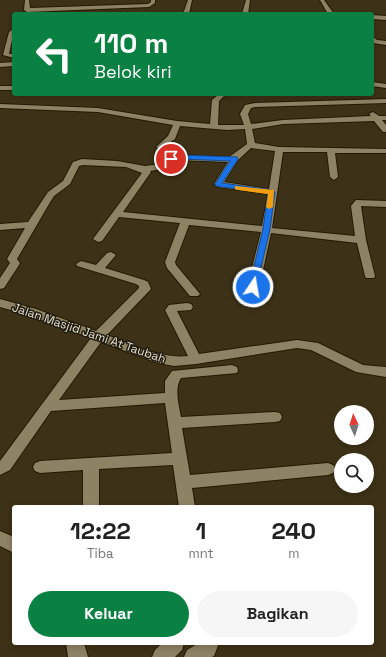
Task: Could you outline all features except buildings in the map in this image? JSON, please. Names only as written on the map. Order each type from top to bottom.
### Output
[{"type":"street","points":[[27,0],[28,10],[68,7],[149,5],[153,3],[153,0]]},
{"type":"street","points":[[106,0],[108,6]]},
{"type":"street","points":[[187,12],[190,0]]},
{"type":"street","points":[[245,12],[248,0]]},
{"type":"street","points":[[322,0],[330,12]]},
{"type":"street","points":[[126,6],[128,12]]},
{"type":"street","points":[[374,17],[386,18]]},
{"type":"street","points":[[4,31],[12,32]]},
{"type":"street","points":[[12,34],[7,46],[6,55],[12,56]]},
{"type":"street","points":[[374,41],[386,44]]},
{"type":"street","points":[[7,46],[12,46]]},
{"type":"street","points":[[0,65],[12,64]]},
{"type":"street","points":[[374,84],[386,86]]},
{"type":"street","points":[[0,88],[12,88]]},
{"type":"street","points":[[214,126],[216,100],[221,96]]},
{"type":"street","points":[[362,96],[386,101]]},
{"type":"street","points":[[364,101],[386,130]]},
{"type":"street","points":[[251,145],[244,114],[248,108],[256,105],[386,101]]},
{"type":"street","points":[[0,106],[98,110],[177,123],[227,128],[248,127],[283,122],[386,118]]},
{"type":"street","points":[[160,147],[172,137],[177,123]]},
{"type":"street","points":[[271,192],[218,184],[234,159],[242,150],[251,145],[279,149],[386,151]]},
{"type":"street","points":[[260,292],[256,290],[254,284],[267,229],[271,192],[279,149]]},
{"type":"street","points":[[331,150],[334,177]]},
{"type":"street","points":[[0,286],[14,266],[15,263],[12,259],[44,204],[51,194],[67,182],[76,164],[82,162],[125,165],[145,169],[166,166],[175,157],[225,160],[234,159]]},
{"type":"street","points":[[98,239],[118,214],[147,172],[145,169]]},
{"type":"street","points":[[370,276],[361,240],[356,206],[360,202],[386,204]]},
{"type":"street","points":[[118,214],[361,240]]},
{"type":"street","points":[[185,222],[170,262],[171,266],[194,294]]},
{"type":"street","points":[[0,227],[33,225]]},
{"type":"street","points":[[98,269],[111,255]]},
{"type":"street","points":[[0,469],[5,466],[99,336],[145,289],[145,286],[140,282],[81,264]]},
{"type":"street","name":"Jalan Masjid Jami At Taubah","points":[[0,303],[32,312],[162,360],[174,362],[196,360],[302,344],[314,346],[361,369],[386,372]]},
{"type":"street","points":[[187,307],[173,308],[171,310],[196,360]]},
{"type":"street","points":[[187,505],[171,398],[172,381],[177,374],[232,370]]},
{"type":"street","points":[[47,406],[171,398]]},
{"type":"street","points":[[175,423],[275,417]]},
{"type":"street","points":[[40,467],[180,459]]},
{"type":"street","points":[[91,463],[91,505]]},
{"type":"street","points":[[184,482],[328,469]]},
{"type":"street","points":[[0,538],[12,544]]},
{"type":"street","points":[[75,645],[78,657]]},
{"type":"street","points":[[162,657],[173,645]]},
{"type":"street","points":[[194,657],[209,645]]},
{"type":"slow traffic","points":[[238,188],[271,192],[269,207]]},
{"type":"route","points":[[171,159],[180,157],[225,160],[234,159],[218,184],[220,186],[271,192],[267,229],[253,287]]}]
